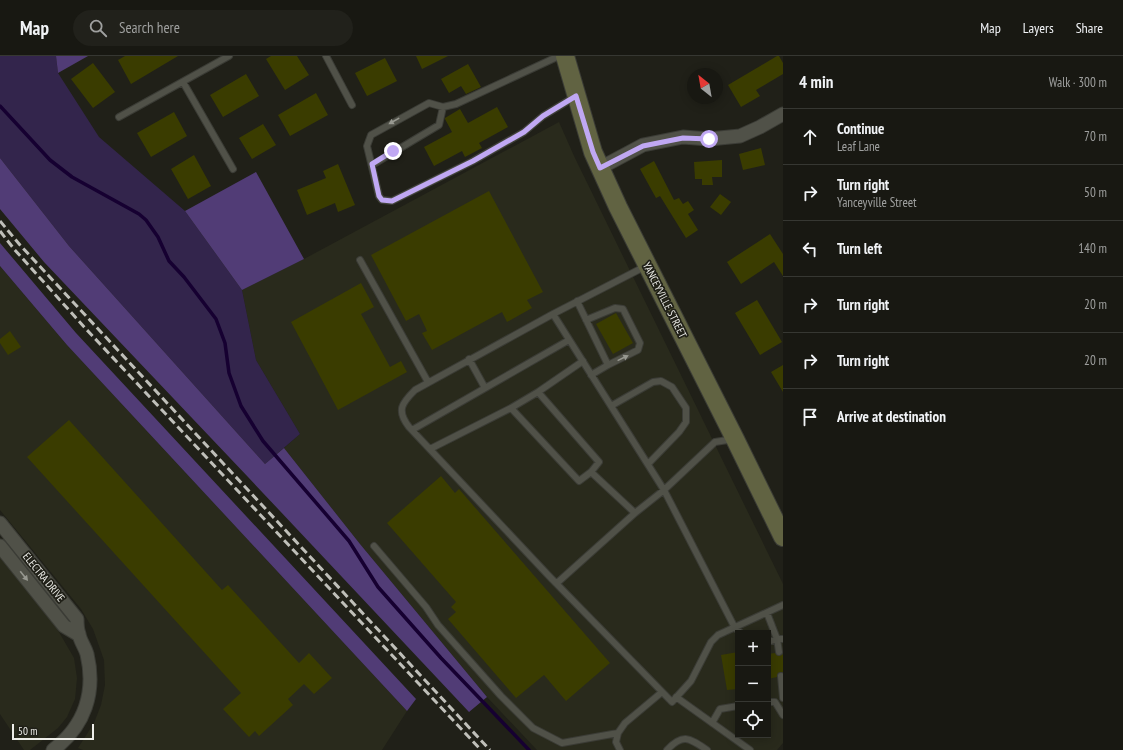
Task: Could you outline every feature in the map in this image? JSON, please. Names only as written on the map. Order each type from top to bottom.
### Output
[{"type":"main road","name":"YANCEYVILLE STREET","points":[[565,56],[593,152],[600,168],[618,207],[783,536]]},
{"type":"street","points":[[600,168],[643,146],[683,138],[709,139],[740,136],[760,128],[783,114]]},
{"type":"street","name":"ELECTRA DRIVE","points":[[0,523],[77,619],[79,635],[90,666],[89,692],[86,705],[77,726],[57,749]]},
{"type":"street","name":"ELECTRA DRIVE","points":[[0,546],[64,626],[79,635]]},
{"type":"lane","points":[[119,117],[229,56]]},
{"type":"lane","points":[[326,56],[352,106]]},
{"type":"lane","points":[[559,56],[463,100],[443,107],[429,103],[371,135],[367,146],[379,196],[382,200],[392,201],[473,161],[524,132],[543,116],[576,96]]},
{"type":"lane","points":[[183,82],[233,170]]},
{"type":"lane","points":[[372,164],[439,125],[443,107]]},
{"type":"lane","points":[[360,260],[428,382]]},
{"type":"lane","points":[[648,266],[577,301],[415,390],[406,400],[402,410],[402,418],[557,584],[672,702],[691,681],[711,642],[718,635],[783,605]]},
{"type":"lane","points":[[577,301],[608,365]]},
{"type":"lane","points":[[586,320],[615,308],[623,309],[640,344],[638,350],[591,375]]},
{"type":"lane","points":[[553,314],[664,490],[737,630]]},
{"type":"lane","points":[[412,430],[569,340]]},
{"type":"lane","points":[[469,359],[485,388]]},
{"type":"lane","points":[[430,449],[511,408],[538,392],[583,361]]},
{"type":"lane","points":[[611,406],[653,382],[660,382],[672,387],[686,408],[686,422],[679,432],[648,464]]},
{"type":"lane","points":[[511,408],[579,482],[591,472],[599,462],[538,392]]},
{"type":"lane","points":[[557,584],[716,442],[735,439]]},
{"type":"lane","points":[[591,472],[635,513]]},
{"type":"lane","points":[[374,546],[426,607],[438,625],[500,696],[533,728],[562,743],[618,733]]},
{"type":"lane","points":[[767,613],[780,639],[779,652]]},
{"type":"lane","points":[[781,676],[783,698],[771,702],[783,715]]},
{"type":"lane","points":[[620,750],[616,742],[618,733],[625,723],[662,692]]},
{"type":"lane","points":[[676,697],[750,750]]},
{"type":"lane","points":[[712,723],[720,709],[735,706]]},
{"type":"lane","points":[[667,750],[675,741],[688,738],[692,739],[706,750]]},
{"type":"shaded area","points":[[0,56],[56,56],[58,73],[99,137],[185,211],[242,290],[256,360],[300,434],[265,464],[69,246],[0,158]]},
{"type":"shaded area","points":[[56,56],[88,56],[58,73]]},
{"type":"shaded area","points":[[559,122],[574,156],[783,584],[783,743],[777,750],[537,750],[487,697],[360,544],[284,448],[300,434],[256,360],[242,290],[304,259]]},
{"type":"shaded area","points":[[0,158],[69,246],[265,464],[284,448],[360,544],[487,697],[469,712],[44,262],[0,209]]},
{"type":"shaded area","points":[[256,172],[304,259],[242,290],[185,211]]},
{"type":"shaded area","points":[[0,243],[76,333],[416,699],[407,711],[67,345],[0,266]]},
{"type":"shaded area","points":[[0,266],[67,345],[407,711],[382,750],[83,750],[78,748],[94,723],[101,705],[105,685],[104,660],[93,629],[81,609],[0,510]]},
{"type":"shaded area","points":[[0,556],[56,627],[74,658],[77,678],[75,699],[67,717],[58,728],[30,750],[24,750],[0,714]]},
{"type":"building","points":[[125,56],[178,56],[131,84],[118,60]]},
{"type":"building","points":[[271,56],[297,56],[309,75],[285,90],[266,59]]},
{"type":"building","points":[[416,56],[448,56],[422,69]]},
{"type":"building","points":[[779,56],[783,63],[783,74],[756,90],[760,96],[741,107],[728,85]]},
{"type":"building","points":[[385,58],[397,81],[367,96],[355,73]]},
{"type":"building","points":[[93,63],[115,92],[93,108],[71,79]]},
{"type":"building","points":[[468,64],[481,87],[466,94],[461,86],[449,93],[441,79]]},
{"type":"building","points":[[246,74],[259,96],[223,117],[210,95]]},
{"type":"building","points":[[316,93],[328,115],[290,136],[278,115]]},
{"type":"building","points":[[497,107],[508,127],[479,143],[482,148],[465,157],[462,151],[434,166],[424,147],[452,132],[445,118],[460,109],[468,123]]},
{"type":"building","points":[[174,112],[187,136],[151,157],[137,133]]},
{"type":"building","points":[[263,124],[276,145],[252,159],[239,138]]},
{"type":"building","points":[[761,148],[765,165],[743,170],[739,154]]},
{"type":"building","points":[[194,155],[211,186],[188,199],[171,169]]},
{"type":"building","points":[[722,160],[722,177],[712,177],[713,185],[702,185],[702,179],[695,179],[694,162]]},
{"type":"building","points":[[654,161],[674,200],[679,198],[683,204],[688,201],[694,210],[688,214],[698,230],[686,238],[660,196],[656,198],[640,169]]},
{"type":"building","points":[[338,164],[355,205],[338,212],[335,203],[307,215],[297,190],[326,178],[323,171]]},
{"type":"building","points":[[489,191],[543,292],[527,300],[532,308],[507,322],[502,312],[432,350],[422,333],[427,331],[419,314],[406,321],[371,255]]},
{"type":"building","points":[[720,194],[731,202],[721,215],[710,207]]},
{"type":"building","points":[[770,234],[783,254],[783,276],[774,262],[741,284],[727,262]]},
{"type":"building","points":[[361,283],[374,307],[361,314],[390,367],[401,361],[407,372],[338,410],[291,322]]},
{"type":"building","points":[[757,300],[782,342],[760,355],[735,313]]},
{"type":"building","points":[[616,313],[633,343],[613,354],[596,324]]},
{"type":"building","points":[[10,331],[21,347],[8,355],[0,343],[0,339]]},
{"type":"building","points":[[783,365],[783,392],[771,372]]},
{"type":"building","points":[[69,420],[222,590],[228,585],[299,663],[309,653],[332,678],[314,694],[304,684],[288,699],[293,705],[259,736],[255,731],[249,737],[223,709],[241,693],[27,457]]},
{"type":"building","points":[[441,476],[455,493],[459,489],[610,663],[566,701],[544,675],[516,698],[448,619],[456,612],[451,607],[456,602],[387,523]]},
{"type":"building","points":[[735,653],[735,689],[727,690],[721,655]]},
{"type":"building","points":[[775,653],[779,656],[783,654],[783,672],[778,673],[777,677],[771,678],[771,666],[771,654]]},
{"type":"waterway","points":[[0,106],[50,160],[72,177],[139,214],[146,220],[158,237],[169,261],[184,277],[216,319],[225,343],[229,373],[241,406],[263,441],[349,541],[378,587],[441,658],[529,750]]},
{"type":"railway","points":[[0,221],[20,245],[490,750]]},
{"type":"railway","points":[[0,231],[14,249],[86,329],[481,750]]},
{"type":"route","points":[[393,151],[372,164],[379,196],[382,200],[392,201],[473,161],[524,132],[543,116],[576,96],[593,152],[600,168],[643,146],[683,138],[709,139]]}]
